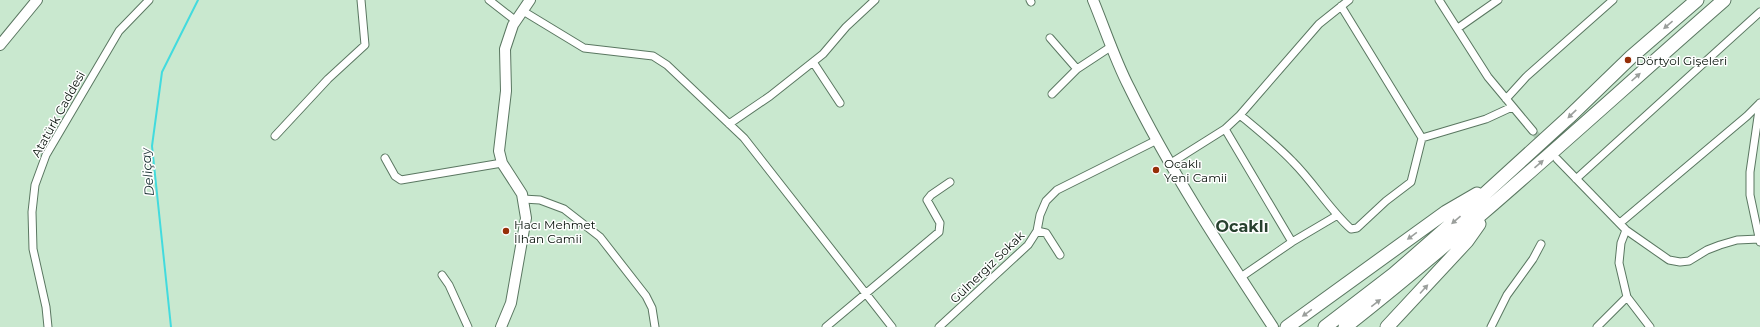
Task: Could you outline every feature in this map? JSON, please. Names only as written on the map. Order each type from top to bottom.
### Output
[{"type":"highway","points":[[1325,327],[1394,274],[1514,168],[1630,57],[1697,0]]},
{"type":"highway","points":[[1345,327],[1403,281],[1525,176],[1724,0]]},
{"type":"highway","points":[[1287,327],[1446,212],[1471,198],[1514,168]]},
{"type":"highway","points":[[1387,327],[1466,241],[1480,222],[1525,176]]},
{"type":"street","points":[[0,45],[37,0]]},
{"type":"street","name":"Atatürk Caddesi","points":[[48,327],[46,307],[33,249],[32,212],[34,185],[46,155],[119,31],[149,0]]},
{"type":"street","points":[[275,136],[328,79],[365,45],[361,0]]},
{"type":"street","points":[[489,0],[516,21]]},
{"type":"street","points":[[501,327],[511,303],[526,218],[522,194],[502,163],[499,151],[506,91],[505,49],[516,21],[530,0]]},
{"type":"street","points":[[728,124],[770,96],[823,54],[846,27],[875,0]]},
{"type":"street","points":[[1093,0],[1128,86],[1157,140],[1269,325]]},
{"type":"street","points":[[1171,163],[1225,129],[1240,115],[1319,24],[1349,0]]},
{"type":"street","points":[[1439,0],[1488,77],[1533,130]]},
{"type":"street","points":[[1458,28],[1498,0]]},
{"type":"street","points":[[1506,99],[1526,77],[1614,0]]},
{"type":"street","points":[[1240,115],[1293,161],[1318,190],[1336,216],[1350,229],[1357,228],[1386,201],[1411,182],[1422,138],[1341,6]]},
{"type":"street","points":[[523,11],[584,48],[653,56],[667,65],[744,138],[892,327]]},
{"type":"street","points":[[1759,13],[1760,21]]},
{"type":"street","points":[[1576,179],[1759,13]]},
{"type":"street","points":[[1050,38],[1077,69]]},
{"type":"street","points":[[1052,94],[1077,69],[1112,46]]},
{"type":"street","points":[[812,62],[840,103]]},
{"type":"street","points":[[1557,159],[1626,230],[1669,260],[1680,262],[1689,261],[1707,250],[1737,240],[1759,241],[1750,195],[1750,172],[1760,103]]},
{"type":"street","points":[[1620,224],[1742,121],[1760,103]]},
{"type":"street","points":[[1422,138],[1486,119],[1512,107]]},
{"type":"street","points":[[1225,129],[1292,242]]},
{"type":"street","name":"Gülnergiz Sokak","points":[[939,327],[1028,245],[1037,231],[1040,215],[1046,201],[1057,190],[1157,140]]},
{"type":"street","points":[[385,158],[395,176],[401,180],[502,163]]},
{"type":"street","points":[[826,327],[939,232],[940,224],[927,200],[931,195],[950,182]]},
{"type":"street","points":[[523,199],[540,200],[564,209],[600,237],[646,296],[652,308],[655,327]]},
{"type":"street","points":[[1240,277],[1292,242],[1336,216]]},
{"type":"street","points":[[1626,230],[1621,243],[1619,263],[1627,297],[1650,327]]},
{"type":"street","points":[[1037,231],[1046,233],[1060,255]]},
{"type":"street","points":[[1491,327],[1507,295],[1533,259],[1541,244]]},
{"type":"street","points":[[442,275],[449,285],[468,327]]},
{"type":"street","points":[[1597,327],[1627,297]]},
{"type":"waterway","name":"Deliçay","points":[[171,327],[152,146],[162,72],[198,0]]},
{"type":"tunnel","points":[[1533,131],[1554,155]]},
{"type":"place","name":"Dörtyol Gişeleri","points":[[1628,60]]},
{"type":"place","name":"Ocaklı Yeni Camii","points":[[1156,170]]},
{"type":"place","name":"Hacı Mehmet İlhan Camii","points":[[506,231]]},
{"type":"district","name":"Ocaklı","points":[[1242,226]]}]
